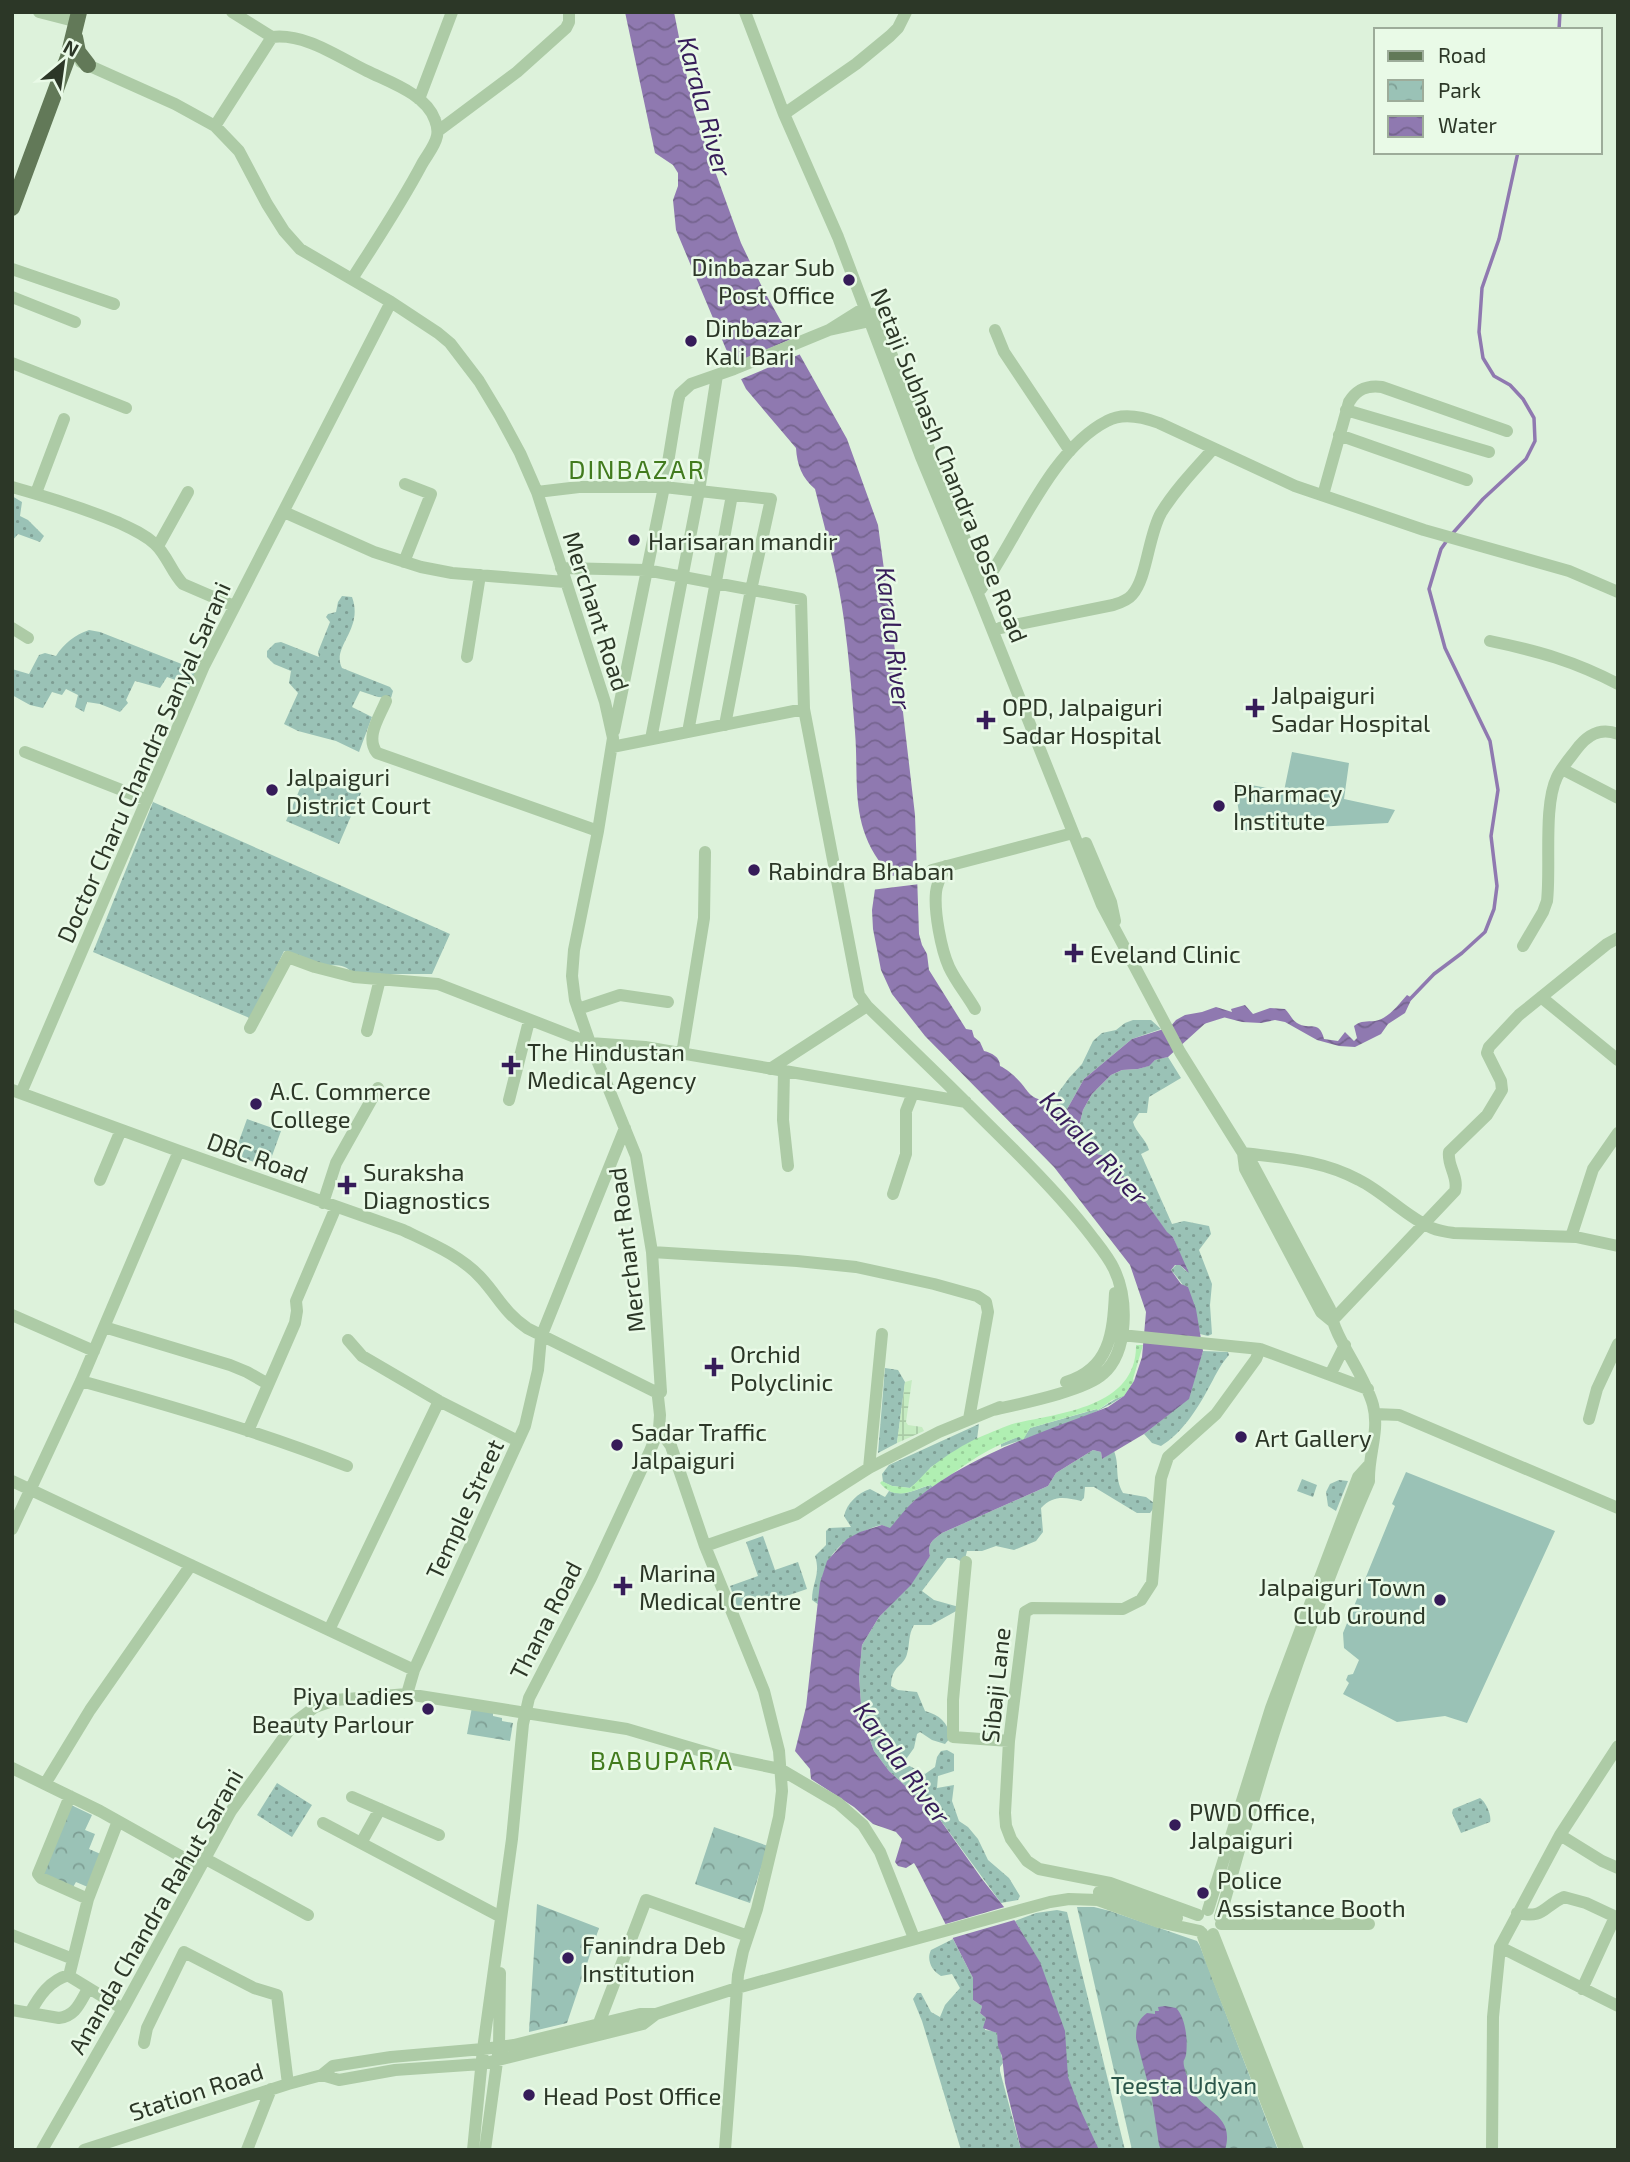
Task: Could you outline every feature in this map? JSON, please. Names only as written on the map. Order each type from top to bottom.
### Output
[{"type":"main road","points":[[13,206],[68,57],[77,23]]},
{"type":"main road","points":[[77,23],[78,52],[88,65]]},
{"type":"street","points":[[39,12],[77,23]]},
{"type":"street","points":[[232,12],[272,37],[286,35],[309,42],[401,88],[419,99],[436,120],[436,139],[352,279]]},
{"type":"street","points":[[419,99],[452,12]]},
{"type":"street","points":[[438,131],[517,72],[566,28],[569,12]]},
{"type":"street","name":"Netaji Subhash Chandra Bose Road","points":[[745,12],[841,235],[1102,905],[1180,1052],[1242,1153],[1245,1170],[1321,1312],[1332,1321],[1345,1345],[1368,1389],[1375,1414],[1375,1438],[1368,1466],[1369,1481],[1334,1567],[1281,1712],[1243,1830],[1207,1924]]},
{"type":"street","name":"Netaji Subhash Chandra Bose Road","points":[[752,12],[788,112]]},
{"type":"street","points":[[788,112],[856,64],[898,29],[901,15]]},
{"type":"street","points":[[215,126],[272,37]]},
{"type":"street","name":"Merchant Road","points":[[68,57],[175,104],[215,126],[231,140],[267,204],[300,250],[391,302],[438,333],[457,350],[500,416],[520,453],[537,492],[562,568],[605,702],[613,742],[574,950],[572,976],[578,1009],[590,1043],[636,1156],[652,1252],[660,1365],[658,1393]]},
{"type":"street","name":"Netaji Subhash Chandra Bose Road","points":[[841,235],[864,308],[921,457],[1000,628],[1111,902],[1117,931]]},
{"type":"street","points":[[12,269],[114,304]]},
{"type":"street","points":[[12,297],[75,321]]},
{"type":"street","name":"Doctor Charu Chandra Sanyal Sarani","points":[[16,1092],[204,666],[391,302]]},
{"type":"street","points":[[829,330],[864,308]]},
{"type":"street","points":[[804,709],[651,739],[613,742],[680,394],[691,384],[829,330],[870,321]]},
{"type":"street","points":[[995,330],[1004,352],[1070,451]]},
{"type":"street","points":[[12,363],[126,408]]},
{"type":"street","points":[[651,739],[699,491],[717,375]]},
{"type":"street","points":[[1323,495],[1349,402],[1354,393],[1364,388],[1382,387],[1507,431]]},
{"type":"street","points":[[1346,410],[1489,452]]},
{"type":"street","points":[[981,590],[1047,482],[1070,451],[1107,421],[1131,416],[1152,420],[1295,486],[1424,530],[1569,572],[1618,592]]},
{"type":"street","points":[[36,493],[64,419]]},
{"type":"street","points":[[1339,435],[1467,480]]},
{"type":"street","points":[[1000,628],[1113,605],[1133,595],[1139,584],[1155,524],[1168,501],[1213,449]]},
{"type":"street","points":[[404,562],[431,495],[405,484]]},
{"type":"street","points":[[12,486],[84,508],[148,537],[158,546],[177,579],[183,584],[234,606]]},
{"type":"street","points":[[537,492],[579,487],[664,487],[771,499],[725,725]]},
{"type":"street","points":[[158,546],[188,492]]},
{"type":"street","points":[[688,732],[732,495]]},
{"type":"street","points":[[284,512],[354,544],[442,572],[565,582]]},
{"type":"street","points":[[562,568],[646,570],[800,599],[804,709],[819,814],[842,937],[859,995],[867,1006],[967,1102],[1081,1222],[1113,1268],[1122,1304],[1124,1336],[1114,1361],[1097,1379],[1028,1402],[993,1410]]},
{"type":"street","points":[[467,657],[480,575]]},
{"type":"street","points":[[12,628],[28,638]]},
{"type":"street","points":[[1490,641],[1572,662],[1618,684]]},
{"type":"street","points":[[386,702],[373,733],[372,747],[377,753],[598,831]]},
{"type":"street","points":[[1522,946],[1547,901],[1551,798],[1557,777],[1589,735],[1606,732],[1618,734]]},
{"type":"street","points":[[25,752],[147,800]]},
{"type":"street","points":[[1562,769],[1618,798]]},
{"type":"street","points":[[932,870],[1073,833]]},
{"type":"street","points":[[682,1054],[704,918],[705,852]]},
{"type":"street","points":[[946,866],[936,891],[942,941],[950,968],[975,1009]]},
{"type":"street","points":[[1332,1321],[1455,1191],[1456,1180],[1448,1162],[1449,1152],[1452,1146],[1484,1119],[1502,1090],[1501,1081],[1487,1053],[1489,1047],[1519,1015],[1618,938]]},
{"type":"street","points":[[250,1028],[288,957],[354,977],[438,985],[590,1043],[645,1047],[967,1102]]},
{"type":"street","points":[[367,1031],[380,979]]},
{"type":"street","points":[[578,1009],[620,995],[668,1002]]},
{"type":"street","points":[[1541,997],[1618,1060]]},
{"type":"street","points":[[770,1069],[867,1006]]},
{"type":"street","points":[[509,1100],[529,1021]]},
{"type":"street","points":[[784,1071],[782,1120],[788,1166]]},
{"type":"street","points":[[248,1431],[295,1323],[296,1301],[329,1205],[336,1164],[378,1088]]},
{"type":"street","name":"DBC Road","points":[[16,1092],[403,1230],[457,1259],[481,1278],[515,1320],[541,1337],[658,1393]]},
{"type":"street","points":[[893,1194],[906,1154],[906,1111],[913,1093]]},
{"type":"street","name":"Temple Street","points":[[407,1694],[414,1670],[525,1426],[535,1390],[541,1337],[625,1128]]},
{"type":"street","points":[[100,1180],[121,1130]]},
{"type":"street","points":[[1571,1237],[1593,1169],[1618,1133]]},
{"type":"street","points":[[12,1529],[81,1381],[179,1152]]},
{"type":"street","points":[[1242,1153],[1309,1162],[1348,1174],[1435,1230],[1571,1237],[1618,1246]]},
{"type":"street","points":[[652,1252],[856,1267],[934,1284],[982,1298],[988,1312],[969,1419]]},
{"type":"street","points":[[705,1546],[797,1514],[869,1468],[969,1419],[1076,1379],[1096,1366],[1104,1354],[1110,1332],[1115,1293],[1113,1268]]},
{"type":"street","points":[[12,1315],[94,1351]]},
{"type":"street","points":[[104,1326],[236,1368],[268,1384]]},
{"type":"street","points":[[869,1468],[881,1334]]},
{"type":"street","points":[[1124,1336],[1258,1349],[1368,1389]]},
{"type":"street","points":[[348,1340],[362,1356],[439,1401],[518,1441]]},
{"type":"street","points":[[1589,1419],[1597,1389],[1618,1344]]},
{"type":"street","points":[[1331,1375],[1345,1345]]},
{"type":"street","name":"Sibaji Lane","points":[[1207,1924],[1124,1887],[1052,1873],[1027,1861],[1011,1839],[1006,1826],[1009,1741],[1025,1612],[1032,1608],[1123,1609],[1146,1595],[1154,1576],[1161,1478],[1168,1457],[1216,1414],[1256,1359],[1258,1349]]},
{"type":"street","points":[[635,1380],[650,1376],[660,1365]]},
{"type":"street","points":[[81,1381],[248,1431],[347,1466]]},
{"type":"street","name":"Thana Road","points":[[484,2058],[479,2045],[485,2035],[526,1713],[533,1686],[591,1578],[659,1429],[658,1393]]},
{"type":"street","points":[[329,1630],[439,1401]]},
{"type":"street","points":[[1375,1414],[1399,1415],[1618,1508]]},
{"type":"street","points":[[659,1429],[671,1446],[705,1546],[764,1691],[779,1751],[782,1791],[779,1817],[757,1909],[743,1951],[737,1988],[725,2150]]},
{"type":"street","name":"Netaji Subhash Chandra Bose Road","points":[[1207,1924],[1271,1708],[1354,1480],[1368,1466]]},
{"type":"street","points":[[12,1481],[414,1670]]},
{"type":"street","points":[[966,1562],[953,1700],[953,1737],[1009,1741]]},
{"type":"street","points":[[45,1784],[90,1710],[191,1565]]},
{"type":"street","name":"Ananda Chandra Rahut Sarani","points":[[42,2150],[202,1863],[252,1780],[300,1717],[315,1707],[335,1700],[407,1694],[627,1729],[780,1769],[838,1803],[863,1825],[880,1852],[918,1935]]},
{"type":"street","points":[[1492,2150],[1493,2017],[1500,1947],[1560,1835],[1612,1767],[1618,1746]]},
{"type":"street","points":[[12,1768],[308,1915]]},
{"type":"street","points":[[70,1796],[38,1874],[41,1878],[88,1899]]},
{"type":"street","points":[[352,1797],[439,1835]]},
{"type":"street","points":[[361,1843],[380,1809]]},
{"type":"street","points":[[69,1975],[88,1899],[118,1821]]},
{"type":"street","points":[[323,1823],[501,1917]]},
{"type":"street","points":[[1560,1835],[1618,1868]]},
{"type":"street","points":[[485,2150],[497,2076],[516,2050],[599,2023],[640,2014],[656,2014],[737,1988],[893,1951],[918,1935],[1024,1909],[1069,1893],[1100,1892],[1207,1924]]},
{"type":"street","points":[[1517,1913],[1537,1915],[1564,1897],[1586,1903],[1616,1917],[1582,1989]]},
{"type":"street","points":[[599,2023],[646,1900],[748,1936]]},
{"type":"street","points":[[1024,1909],[1098,1900],[1159,1922],[1369,1924]]},
{"type":"street","name":"Thana Road","points":[[484,2058],[499,2033],[501,1917]]},
{"type":"street","points":[[1207,1924],[1246,2058],[1283,2129],[1298,2150]]},
{"type":"street","points":[[1207,1924],[1283,2129],[1285,2150]]},
{"type":"street","points":[[12,1935],[73,1959]]},
{"type":"street","points":[[1500,1947],[1618,2006]]},
{"type":"street","points":[[144,2043],[147,2028],[184,1952],[254,1988],[277,1994],[288,2084]]},
{"type":"street","points":[[69,1975],[123,2009]]},
{"type":"street","points":[[30,2013],[36,2001],[50,1986],[69,1975]]},
{"type":"street","points":[[12,2010],[59,2018],[70,2015],[88,1989]]},
{"type":"street","points":[[499,2033],[503,2042],[516,2050],[643,2024],[656,2014]]},
{"type":"street","name":"Station Road","points":[[84,2150],[104,2147],[271,2089],[321,2075],[339,2080],[484,2058],[516,2050]]},
{"type":"street","points":[[484,2058],[493,2093]]},
{"type":"street","points":[[473,2150],[484,2058]]},
{"type":"street","points":[[247,2150],[271,2089]]},
{"type":"green space","points":[[12,496],[22,502],[20,516],[44,536],[40,542],[18,534],[12,541]]},
{"type":"green space","points":[[342,596],[352,597],[355,609],[354,619],[341,652],[342,668],[390,687],[393,691],[391,698],[360,691],[352,707],[372,717],[359,752],[336,741],[298,731],[284,724],[298,693],[289,683],[291,671],[274,664],[267,657],[267,651],[275,643],[281,642],[319,657],[318,652],[330,622],[326,617],[336,612]]},
{"type":"green space","points":[[89,630],[197,670],[190,685],[167,677],[160,688],[135,681],[126,700],[128,703],[120,712],[87,702],[84,712],[75,707],[78,695],[66,689],[62,695],[52,692],[43,708],[30,705],[12,695],[12,669],[29,674],[39,655],[45,653],[56,656],[70,640]]},
{"type":"green space","points":[[1292,752],[1349,763],[1344,799],[1395,810],[1388,823],[1242,831],[1234,782],[1284,791]]},
{"type":"green space","points":[[308,770],[361,793],[339,844],[286,821]]},
{"type":"green space","points":[[153,802],[450,934],[432,974],[353,974],[345,967],[316,964],[284,951],[252,1019],[93,952]]},
{"type":"green space","points":[[1133,1020],[1151,1020],[1161,1029],[1132,1039],[1084,1079],[1066,1111],[1056,1114],[1058,1093],[1082,1064],[1093,1041],[1102,1033],[1116,1030]]},
{"type":"green space","points":[[1168,1057],[1181,1078],[1149,1097],[1147,1113],[1139,1113],[1133,1122],[1148,1146],[1149,1150],[1141,1154],[1172,1224],[1184,1221],[1209,1226],[1211,1234],[1199,1250],[1212,1284],[1212,1334],[1208,1336],[1200,1334],[1191,1300],[1171,1270],[1180,1265],[1187,1272],[1173,1237],[1106,1156],[1097,1154],[1096,1144],[1084,1140],[1079,1126],[1083,1110],[1092,1094],[1111,1075],[1122,1070],[1148,1066],[1155,1060]]},
{"type":"green space","points":[[247,1119],[281,1131],[268,1167],[234,1155]]},
{"type":"green space","points":[[1203,1351],[1228,1352],[1229,1355],[1182,1428],[1161,1446],[1152,1443],[1144,1434],[1188,1399]]},
{"type":"green space","points":[[885,1368],[898,1370],[905,1382],[897,1443],[878,1453]]},
{"type":"green space","points":[[1124,1396],[1110,1405],[1080,1419],[1001,1447],[1001,1444],[1019,1436],[1023,1439],[1030,1428],[1098,1410]]},
{"type":"green space","points":[[979,1424],[977,1439],[931,1467],[910,1488],[883,1482],[882,1474],[889,1465]]},
{"type":"green space","points":[[1093,1450],[1101,1452],[1102,1459],[1114,1451],[1123,1493],[1146,1497],[1154,1503],[1150,1513],[1137,1513],[1094,1487],[1085,1487],[1081,1501],[1060,1498],[1041,1508],[1043,1532],[1036,1541],[1014,1550],[996,1546],[982,1551],[967,1551],[964,1563],[955,1558],[947,1558],[922,1591],[934,1600],[959,1607],[958,1610],[931,1625],[914,1625],[905,1658],[895,1670],[892,1679],[891,1686],[898,1690],[917,1692],[925,1711],[939,1717],[947,1727],[951,1737],[945,1744],[920,1732],[917,1734],[914,1748],[904,1762],[925,1774],[935,1767],[941,1751],[947,1750],[954,1754],[954,1771],[938,1776],[937,1788],[954,1785],[952,1801],[959,1821],[978,1839],[988,1860],[1009,1878],[1020,1896],[1018,1900],[1001,1903],[936,1814],[889,1771],[874,1751],[862,1718],[859,1675],[862,1645],[879,1617],[911,1584],[930,1556],[930,1545],[935,1538],[1048,1486],[1056,1473]]},
{"type":"green space","name":"Jalpaiguri Town Club Ground","points":[[1406,1472],[1555,1531],[1467,1723],[1445,1716],[1397,1722],[1343,1694],[1349,1683],[1346,1680],[1348,1675],[1353,1674],[1359,1660],[1344,1648],[1343,1633],[1395,1506],[1392,1504]]},
{"type":"green space","points":[[1302,1479],[1317,1485],[1313,1497],[1297,1491]]},
{"type":"green space","points":[[1339,1480],[1348,1481],[1336,1511],[1328,1506],[1326,1492],[1330,1484]]},
{"type":"green space","points":[[931,1485],[933,1487],[913,1502],[890,1529],[877,1526],[840,1546],[827,1564],[819,1605],[812,1600],[817,1574],[815,1556],[826,1545],[826,1531],[829,1528],[851,1527],[844,1516],[854,1499],[870,1489],[885,1497],[889,1491],[906,1493]]},
{"type":"green space","points":[[763,1536],[775,1570],[798,1562],[807,1589],[739,1612],[730,1586],[758,1576],[746,1542]]},
{"type":"green space","points":[[472,1707],[493,1711],[493,1716],[513,1723],[510,1741],[467,1734]]},
{"type":"green space","points":[[277,1783],[312,1805],[292,1837],[257,1815]]},
{"type":"green space","points":[[1480,1798],[1488,1809],[1490,1822],[1461,1833],[1452,1813],[1453,1809]]},
{"type":"green space","points":[[69,1804],[92,1815],[85,1830],[95,1834],[89,1849],[103,1855],[90,1888],[76,1882],[72,1889],[42,1874]]},
{"type":"green space","points":[[714,1827],[768,1846],[750,1903],[695,1884]]},
{"type":"green space","points":[[537,1904],[599,1928],[567,2023],[529,2032]]},
{"type":"green space","name":"Teesta Udyan","points":[[1077,1907],[1110,1911],[1197,1941],[1278,2150],[1132,2150]]},
{"type":"green space","points":[[1057,1910],[1067,1912],[1125,2150],[1080,2150],[1078,2120],[1040,1963],[1015,1921],[1036,1913]]},
{"type":"green space","points":[[953,1939],[973,1978],[973,2000],[982,2006],[980,2013],[986,2018],[985,2030],[997,2033],[1003,2063],[1000,2071],[1021,2150],[961,2150],[913,1999],[917,1993],[921,1993],[931,2012],[940,2017],[945,2005],[960,1988],[952,1974],[941,1976],[930,1961],[931,1950]]},
{"type":"sand","points":[[1136,1345],[1143,1345],[1134,1381],[1124,1396],[1112,1400],[1098,1410],[1030,1428],[1023,1440],[1019,1437],[995,1447],[933,1487],[931,1485],[899,1493],[886,1489],[880,1483],[882,1481],[892,1486],[910,1488],[934,1465],[974,1440],[1011,1424],[1093,1404],[1124,1382],[1133,1366]]},
{"type":"shaded area","points":[[912,1380],[906,1422],[908,1425],[922,1427],[924,1431],[897,1443],[905,1382]]},
{"type":"water","name":"Karala River","points":[[625,12],[674,12],[694,113],[741,243],[763,289],[847,439],[878,525],[915,815],[919,934],[927,954],[929,970],[966,1029],[972,1030],[984,1051],[995,1056],[1000,1066],[1033,1096],[1043,1100],[1046,1109],[1056,1114],[1066,1111],[1084,1079],[1132,1039],[1170,1027],[1185,1015],[1216,1007],[1232,1012],[1231,1009],[1245,1005],[1253,1014],[1270,1008],[1285,1009],[1297,1023],[1320,1029],[1324,1039],[1338,1041],[1345,1032],[1354,1041],[1357,1038],[1354,1026],[1380,1020],[1393,1011],[1407,995],[1412,998],[1405,1013],[1388,1024],[1381,1034],[1355,1047],[1317,1040],[1285,1022],[1242,1022],[1219,1016],[1209,1020],[1168,1057],[1155,1060],[1149,1066],[1122,1070],[1111,1075],[1092,1094],[1083,1110],[1079,1126],[1085,1140],[1098,1146],[1097,1154],[1106,1156],[1145,1201],[1173,1237],[1189,1273],[1180,1265],[1175,1265],[1171,1270],[1181,1284],[1188,1287],[1196,1309],[1203,1351],[1189,1399],[1144,1434],[1102,1459],[1101,1452],[1093,1450],[1056,1473],[1048,1486],[942,1533],[931,1543],[930,1556],[911,1585],[879,1617],[862,1645],[859,1676],[862,1718],[874,1751],[889,1771],[936,1814],[1015,1921],[1040,1962],[1065,2031],[1068,2077],[1099,2150],[1021,2150],[1005,2083],[997,2033],[983,2028],[986,2018],[980,2013],[982,2006],[973,2000],[973,1978],[917,1868],[914,1863],[906,1868],[895,1862],[902,1839],[896,1832],[873,1824],[854,1807],[811,1779],[810,1769],[795,1751],[806,1707],[820,1583],[827,1561],[847,1539],[860,1532],[882,1525],[890,1528],[915,1500],[959,1470],[1007,1446],[1108,1407],[1124,1396],[1134,1381],[1142,1357],[1146,1312],[1130,1265],[1054,1167],[925,1036],[892,994],[881,970],[872,910],[879,861],[870,845],[860,814],[844,620],[815,489],[801,471],[796,448],[746,389],[726,349],[676,230],[673,200],[678,186],[678,173],[673,165],[655,153]]},
{"type":"water","points":[[1158,2007],[1176,2008],[1182,2018],[1186,2037],[1185,2071],[1195,2095],[1216,2114],[1226,2128],[1225,2150],[1161,2150],[1136,2034],[1138,2024],[1147,2013],[1155,2014],[1155,2011],[1159,2011]]},
{"type":"pier","points":[[794,338],[803,353],[739,380],[732,364]]},
{"type":"pier","points":[[919,873],[920,884],[871,890],[873,878]]},
{"type":"pier","points":[[1008,1906],[1018,1919],[949,1939],[942,1925]]},
{"type":"waterway","points":[[1559,28],[1560,12]]},
{"type":"waterway","points":[[1453,533],[1483,499],[1526,459],[1535,441],[1534,418],[1523,399],[1510,385],[1494,376],[1483,358],[1479,332],[1482,288],[1499,239],[1518,154]]},
{"type":"waterway","points":[[1410,999],[1434,974],[1485,932],[1494,909],[1497,886],[1491,836],[1498,790],[1490,741],[1445,648],[1429,589],[1441,549],[1448,539]]},
{"type":"waterway","points":[[1204,1022],[1223,1016]]},
{"type":"place","name":"Dinbazar Sub Post Office","points":[[849,280]]},
{"type":"place","name":"Dinbazar Kali Bari","points":[[691,341]]},
{"type":"place","name":"Harisaran mandir","points":[[634,540]]},
{"type":"place","name":"Jalpaiguri Sadar Hospital","points":[[1255,708]]},
{"type":"place","name":"OPD, Jalpaiguri Sadar Hospital","points":[[986,720]]},
{"type":"place","name":"Jalpaiguri District Court","points":[[272,790]]},
{"type":"place","name":"Pharmacy Institute","points":[[1219,806]]},
{"type":"place","name":"Rabindra Bhaban","points":[[754,870]]},
{"type":"place","name":"Eveland Clinic","points":[[1074,953]]},
{"type":"place","name":"The Hindustan Medical Agency","points":[[511,1065]]},
{"type":"place","name":"A.C. Commerce College","points":[[256,1104]]},
{"type":"place","name":"Suraksha Diagnostics","points":[[347,1185]]},
{"type":"place","name":"Orchid Polyclinic","points":[[714,1367]]},
{"type":"place","name":"Art Gallery","points":[[1241,1437]]},
{"type":"place","name":"Sadar Traffic Jalpaiguri","points":[[617,1445]]},
{"type":"place","name":"Marina Medical Centre","points":[[623,1586]]},
{"type":"place","name":"Jalpaiguri Town Club Ground","points":[[1440,1600]]},
{"type":"place","name":"Piya Ladies Beauty Parlour","points":[[428,1709]]},
{"type":"place","name":"PWD Office, Jalpaiguri","points":[[1175,1825]]},
{"type":"place","name":"Police Assistance Booth","points":[[1203,1893]]},
{"type":"place","name":"Fanindra Deb Institution","points":[[568,1958]]},
{"type":"place","name":"Head Post Office","points":[[529,2095]]},
{"type":"district","name":"DINBAZAR","points":[[637,468]]},
{"type":"district","name":"BABUPARA","points":[[662,1759]]}]
